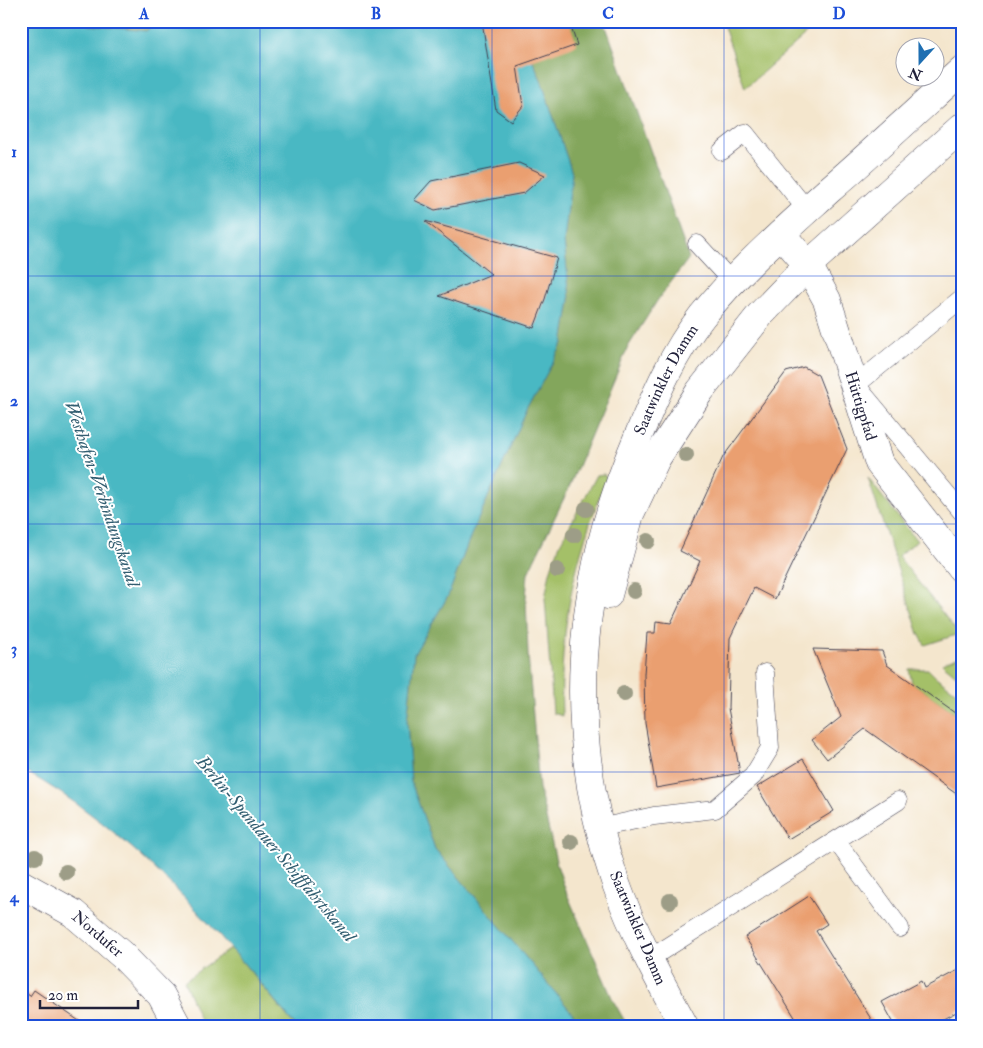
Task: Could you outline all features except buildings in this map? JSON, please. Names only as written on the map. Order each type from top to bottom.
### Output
[{"type":"main road","name":"Saatwinkler Damm","points":[[685,1027],[649,959],[615,879],[592,796],[584,738],[582,671],[598,554],[617,486],[674,357],[701,317],[732,282],[780,234],[962,70]]},
{"type":"main road","name":"Saatwinkler Damm","points":[[592,796],[598,671],[604,614],[616,561],[630,514],[656,459],[700,391],[760,315],[808,265],[962,126]]},
{"type":"main road","name":"Hüttigpfad","points":[[780,234],[808,265],[827,300],[856,385],[860,408],[879,463],[962,568]]},
{"type":"main road","name":"Nordufer","points":[[21,884],[73,913],[122,955],[161,995],[178,1027]]},
{"type":"lane","points":[[722,151],[745,133],[807,210]]},
{"type":"lane","points":[[698,244],[732,282]]},
{"type":"lane","points":[[962,298],[856,385],[962,512]]},
{"type":"lane","points":[[600,828],[654,816],[715,809],[753,776],[770,748],[765,673]]},
{"type":"lane","points":[[649,959],[837,842],[898,801]]},
{"type":"lane","points":[[837,842],[900,928]]},
{"type":"green space","points":[[85,21],[159,21],[146,31],[89,25]]},
{"type":"green space","points":[[516,21],[604,21],[689,258],[657,301],[628,347],[568,490],[528,573],[526,598],[528,654],[539,788],[557,865],[567,894],[613,1000],[628,1027],[584,1027],[435,849],[411,782],[407,721],[414,654],[448,596],[471,535],[527,410],[563,343],[570,300],[564,241],[572,173],[541,80]]},
{"type":"green space","points":[[722,21],[821,21],[745,88]]},
{"type":"green space","points":[[604,474],[607,478],[595,508],[577,566],[571,594],[563,653],[562,716],[553,713],[545,598],[550,572],[560,544],[597,475]]},
{"type":"green space","points":[[868,478],[917,541],[898,556],[959,634],[925,645],[919,634]]},
{"type":"green space","points":[[962,655],[962,680],[942,663]]},
{"type":"green space","points":[[909,669],[928,669],[962,696],[962,718],[912,683]]},
{"type":"green space","points":[[231,948],[296,1027],[203,1027],[184,981]]},
{"type":"water","points":[[21,21],[85,21],[89,25],[146,31],[159,21],[516,21],[541,80],[572,173],[564,241],[570,300],[563,343],[527,410],[471,535],[448,596],[414,654],[407,721],[411,782],[435,849],[584,1027],[296,1027],[236,954],[171,884],[136,851],[61,793],[21,769]]},
{"type":"water label","name":"Westhafen-Verbindungskanal","points":[[102,494]]},
{"type":"water label","name":"Berlin-Spandauer Schifffahrtskanal","points":[[276,849]]}]
